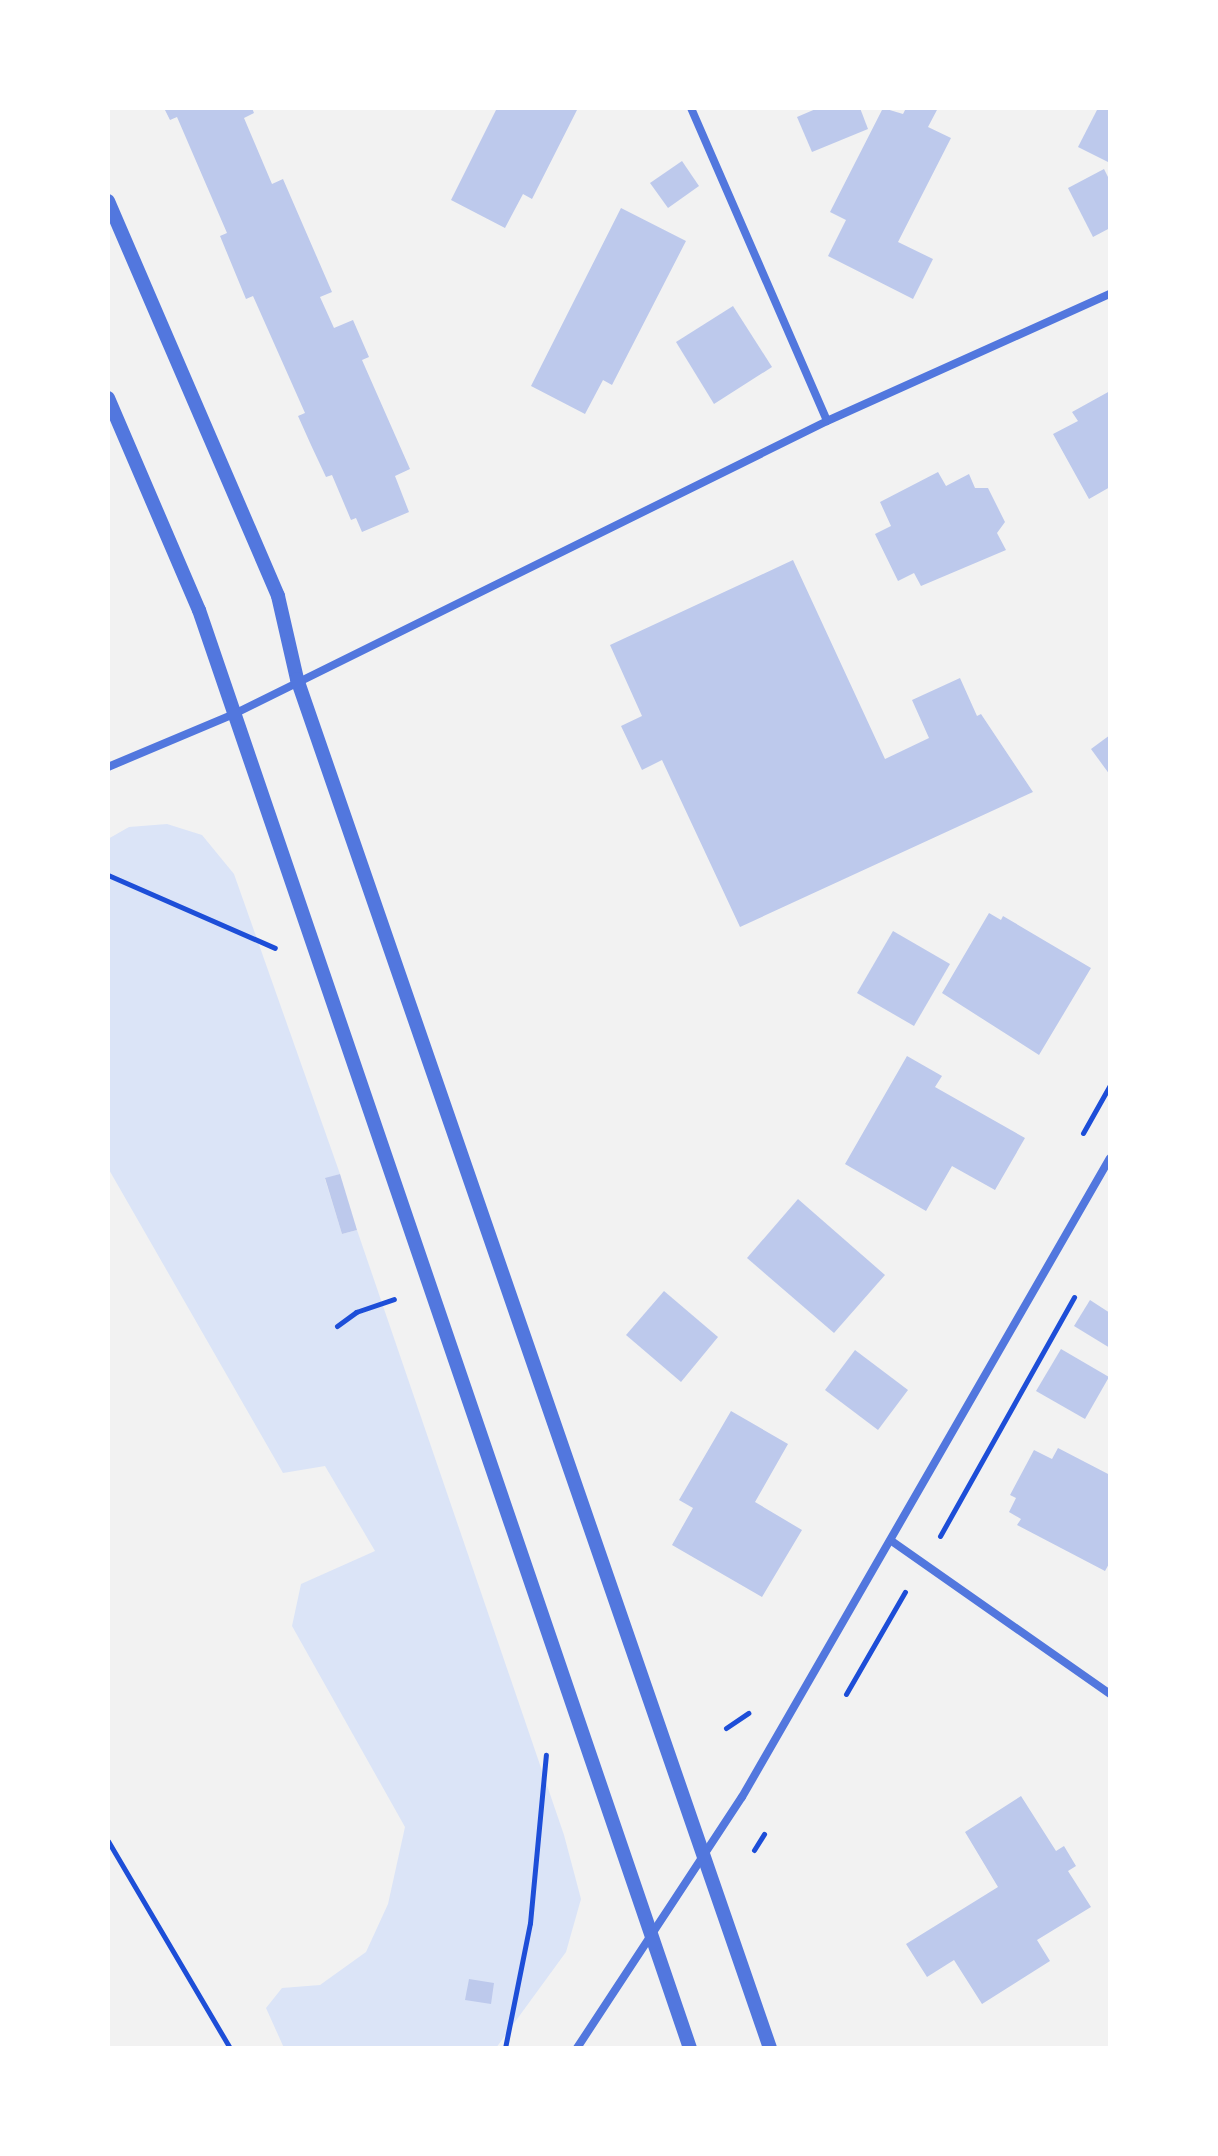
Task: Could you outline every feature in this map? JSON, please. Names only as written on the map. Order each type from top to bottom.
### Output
[{"type":"street","points":[[691,108],[827,421]]},
{"type":"street","points":[[108,201],[278,596],[297,679],[770,2048]]},
{"type":"street","points":[[108,767],[234,714],[297,679],[827,421],[1110,294]]},
{"type":"street","points":[[108,398],[199,610],[650,1939],[690,2048]]},
{"type":"street","points":[[577,2048],[703,1861],[893,1542],[1110,1158]]},
{"type":"street","points":[[893,1542],[1110,1694]]},
{"type":"path","points":[[108,875],[277,949]]},
{"type":"path","points":[[337,1326],[356,1312],[396,1298]]},
{"type":"path","points":[[505,2048],[530,1923],[546,1755]]},
{"type":"path","points":[[108,1841],[230,2048]]},
{"type":"shaded area","points":[[167,824],[202,835],[234,874],[340,1174],[325,1179],[342,1234],[357,1230],[564,1835],[581,1899],[566,1952],[496,2048],[284,2048],[266,2008],[282,1988],[320,1985],[366,1952],[388,1904],[405,1827],[292,1626],[301,1584],[375,1551],[325,1466],[283,1473],[108,1168],[108,839],[129,827]]},
{"type":"building","points":[[164,108],[252,108],[254,113],[244,118],[272,184],[283,179],[332,292],[320,297],[334,328],[353,320],[369,357],[362,360],[410,469],[395,476],[409,512],[362,532],[356,518],[351,520],[332,475],[326,477],[298,416],[305,413],[253,296],[246,299],[220,236],[227,233],[177,117],[170,120]]},
{"type":"building","points":[[497,108],[578,108],[532,199],[523,194],[505,228],[451,200]]},
{"type":"building","points":[[818,108],[860,108],[868,129],[812,152],[797,117]]},
{"type":"building","points":[[883,108],[903,114],[906,108],[938,108],[928,127],[951,138],[898,242],[933,259],[913,299],[828,256],[846,220],[830,212]]},
{"type":"building","points":[[1098,108],[1110,108],[1110,163],[1078,147]]},
{"type":"building","points":[[682,161],[699,186],[668,208],[650,183]]},
{"type":"building","points":[[1104,169],[1110,181],[1110,228],[1093,237],[1068,188]]},
{"type":"building","points":[[621,208],[686,241],[612,385],[603,380],[585,414],[531,386]]},
{"type":"building","points":[[733,306],[772,367],[714,404],[676,342]]},
{"type":"building","points":[[1110,391],[1110,487],[1089,499],[1053,434],[1078,421],[1072,412]]},
{"type":"building","points":[[938,472],[946,486],[969,474],[975,488],[988,488],[1005,522],[997,533],[1006,550],[921,586],[914,573],[898,581],[875,534],[891,526],[880,502]]},
{"type":"building","points":[[793,560],[885,759],[929,738],[912,700],[960,678],[977,716],[981,714],[1033,792],[740,927],[662,760],[642,770],[621,726],[642,716],[610,645]]},
{"type":"building","points":[[1110,735],[1110,775],[1091,749]]},
{"type":"building","points":[[989,913],[1001,920],[1003,916],[1091,968],[1039,1055],[942,993]]},
{"type":"building","points":[[893,931],[950,964],[914,1026],[857,993]]},
{"type":"building","points":[[907,1056],[942,1076],[935,1087],[1025,1138],[995,1190],[952,1166],[926,1211],[845,1164]]},
{"type":"building","points":[[340,1174],[357,1230],[342,1234],[325,1178]]},
{"type":"building","points":[[798,1199],[885,1275],[834,1333],[747,1258]]},
{"type":"building","points":[[664,1291],[718,1337],[681,1382],[626,1335]]},
{"type":"building","points":[[1090,1300],[1110,1313],[1110,1348],[1074,1326]]},
{"type":"building","points":[[1061,1349],[1109,1377],[1085,1419],[1036,1391]]},
{"type":"building","points":[[855,1350],[908,1390],[878,1430],[825,1390]]},
{"type":"building","points":[[731,1411],[788,1444],[755,1502],[802,1530],[762,1597],[672,1545],[693,1508],[679,1500]]},
{"type":"building","points":[[1058,1448],[1110,1475],[1110,1562],[1105,1571],[1017,1525],[1021,1519],[1009,1512],[1016,1498],[1010,1495],[1034,1450],[1052,1459]]},
{"type":"building","points":[[1021,1796],[1056,1851],[1064,1846],[1076,1866],[1068,1871],[1091,1907],[1037,1940],[1050,1961],[982,2004],[954,1960],[927,1977],[906,1944],[998,1887],[965,1832]]},
{"type":"building","points":[[469,1979],[494,1983],[491,2004],[465,2000]]}]
